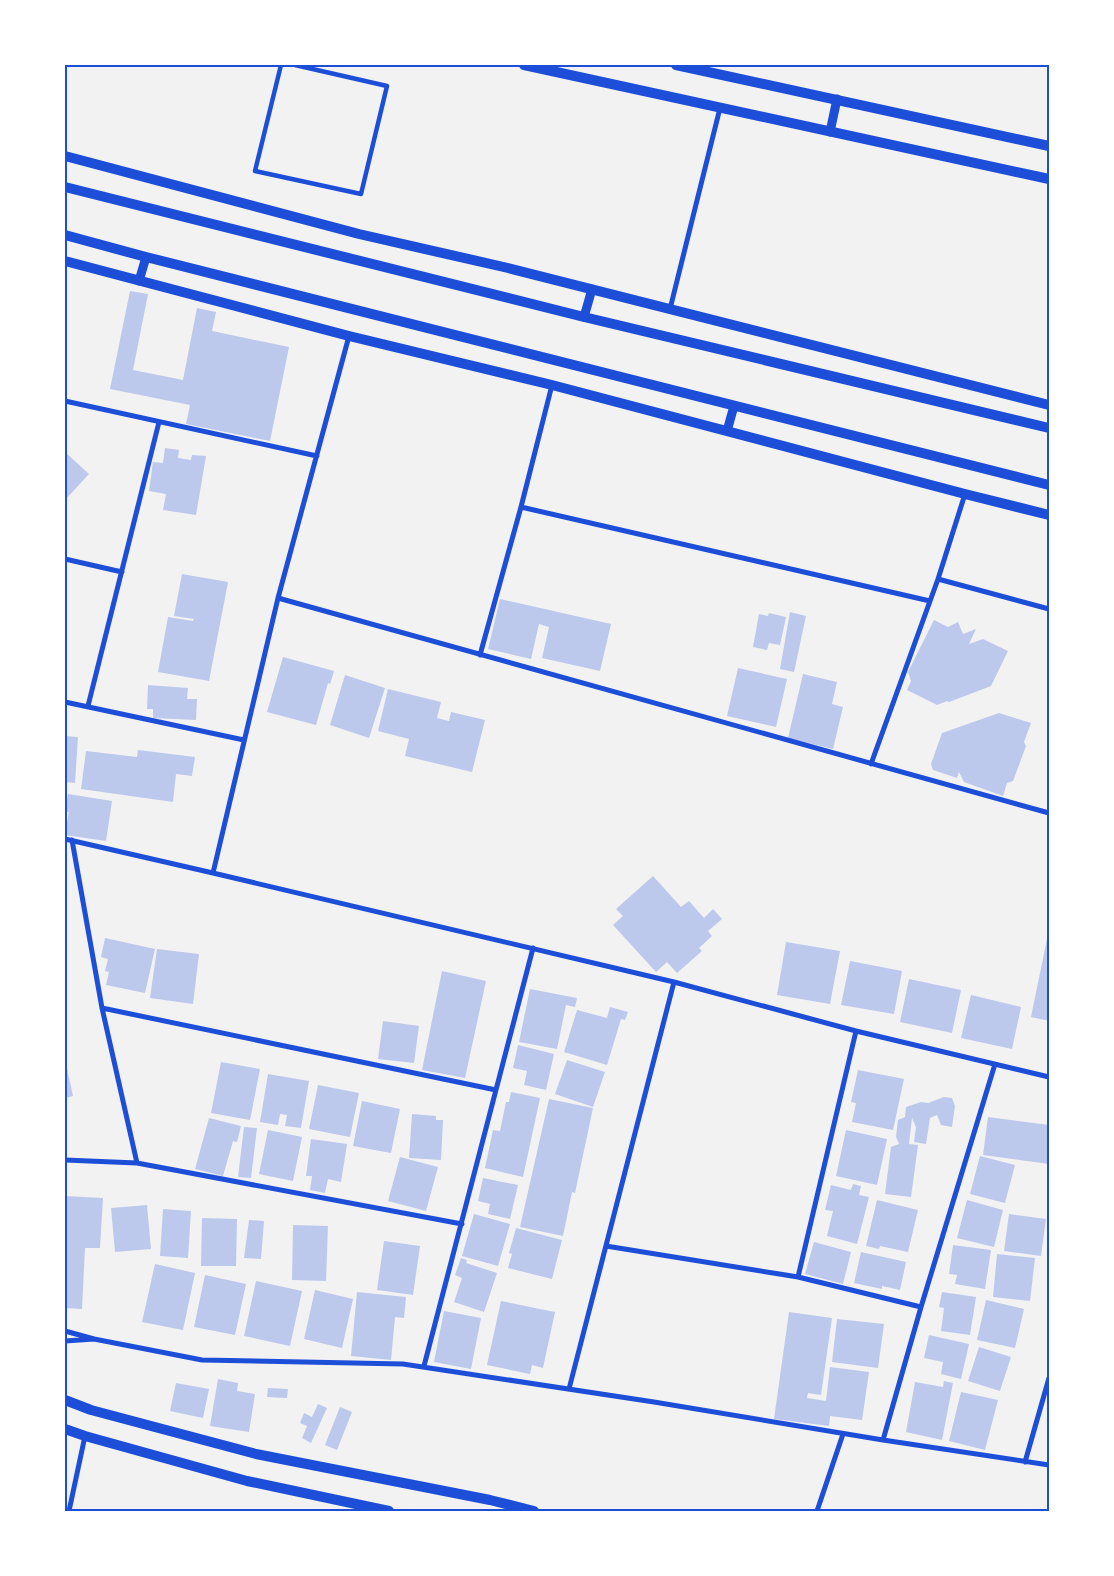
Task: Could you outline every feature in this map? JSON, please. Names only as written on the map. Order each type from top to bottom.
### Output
[{"type":"main road","points":[[524,65],[1049,179]]},
{"type":"main road","points":[[676,65],[1049,146]]},
{"type":"main road","points":[[65,156],[359,234],[508,268],[1049,405]]},
{"type":"main road","points":[[65,187],[584,317],[1049,428]]},
{"type":"main road","points":[[65,235],[1049,485]]},
{"type":"main road","points":[[65,261],[349,336],[552,385],[1049,515]]},
{"type":"main road","points":[[65,1400],[91,1410],[256,1454],[490,1500],[534,1511]]},
{"type":"main road","points":[[65,1429],[247,1480],[389,1511]]},
{"type":"street","points":[[281,65],[255,171],[361,194],[387,86],[295,65]]},
{"type":"street","points":[[830,132],[837,99]]},
{"type":"street","points":[[670,309],[720,108]]},
{"type":"street","points":[[139,281],[146,257]]},
{"type":"street","points":[[584,317],[592,289]]},
{"type":"street","points":[[213,873],[278,598],[349,336]]},
{"type":"street","points":[[480,654],[552,385]]},
{"type":"street","points":[[65,401],[317,456]]},
{"type":"street","points":[[727,431],[734,406]]},
{"type":"street","points":[[88,706],[159,422]]},
{"type":"street","points":[[871,764],[930,601],[965,494]]},
{"type":"street","points":[[521,506],[930,601]]},
{"type":"street","points":[[65,559],[122,572]]},
{"type":"street","points":[[938,578],[1049,609]]},
{"type":"street","points":[[278,598],[1049,813]]},
{"type":"street","points":[[65,702],[244,740]]},
{"type":"street","points":[[65,839],[674,982],[856,1031],[1049,1078]]},
{"type":"street","points":[[72,840],[102,1008],[137,1164]]},
{"type":"street","points":[[424,1366],[533,948]]},
{"type":"street","points":[[569,1389],[674,982]]},
{"type":"street","points":[[102,1008],[496,1090]]},
{"type":"street","points":[[798,1277],[856,1031]]},
{"type":"street","points":[[883,1440],[921,1307],[995,1064]]},
{"type":"street","points":[[65,1160],[137,1164],[462,1224]]},
{"type":"street","points":[[606,1246],[798,1277],[921,1307]]},
{"type":"street","points":[[65,1331],[94,1339],[202,1360],[424,1366],[843,1434],[1049,1465]]},
{"type":"street","points":[[65,1341],[94,1339]]},
{"type":"street","points":[[1025,1462],[1049,1378]]},
{"type":"street","points":[[817,1511],[843,1434]]},
{"type":"street","points":[[69,1511],[85,1436]]},
{"type":"building","points":[[130,291],[148,294],[133,370],[183,380],[197,308],[216,312],[212,331],[289,347],[270,441],[186,424],[190,405],[110,389]]},
{"type":"building","points":[[165,448],[179,450],[178,458],[191,460],[192,455],[206,456],[196,515],[163,510],[166,494],[149,491],[153,462],[163,463]]},
{"type":"building","points":[[65,452],[89,474],[65,500]]},
{"type":"building","points":[[182,574],[228,582],[209,681],[158,672],[168,617],[193,621],[194,619],[174,616]]},
{"type":"building","points":[[500,599],[611,624],[600,671],[542,658],[549,627],[539,624],[531,659],[488,649]]},
{"type":"building","points":[[790,612],[806,616],[794,672],[780,669]]},
{"type":"building","points":[[769,613],[786,617],[780,645],[769,643],[767,650],[753,647],[759,614],[768,616]]},
{"type":"building","points":[[934,620],[948,627],[958,622],[963,634],[976,629],[969,644],[983,639],[1008,651],[991,686],[937,705],[907,690],[911,681],[908,672]]},
{"type":"building","points":[[283,657],[334,671],[330,684],[328,683],[316,725],[267,712]]},
{"type":"building","points":[[738,668],[787,679],[776,727],[727,716]]},
{"type":"building","points":[[803,674],[837,682],[832,704],[843,707],[833,749],[788,738]]},
{"type":"building","points":[[345,675],[385,688],[369,738],[330,725]]},
{"type":"building","points":[[148,685],[188,688],[187,699],[197,699],[196,720],[153,718],[153,709],[147,709]]},
{"type":"building","points":[[388,689],[441,702],[437,718],[449,721],[451,712],[485,720],[472,772],[405,756],[409,739],[378,731]]},
{"type":"building","points":[[999,713],[1031,723],[1024,742],[1026,746],[1013,781],[1007,783],[1003,796],[964,782],[959,772],[957,778],[933,770],[931,764],[942,733]]},
{"type":"building","points":[[65,736],[78,737],[75,783],[65,782]]},
{"type":"building","points":[[138,750],[195,757],[192,776],[176,774],[173,802],[81,789],[86,751],[137,757]]},
{"type":"building","points":[[68,794],[112,801],[106,841],[65,835],[69,812],[65,812]]},
{"type":"building","points":[[653,876],[681,907],[689,901],[704,918],[713,909],[722,919],[708,931],[712,936],[699,948],[702,951],[677,973],[667,962],[656,972],[613,925],[623,916],[616,909]]},
{"type":"building","points":[[1049,934],[1049,1021],[1031,1017]]},
{"type":"building","points":[[105,938],[155,949],[145,993],[106,985],[109,972],[105,971],[108,959],[101,957]]},
{"type":"building","points":[[786,942],[840,951],[830,1004],[777,995]]},
{"type":"building","points":[[157,949],[199,954],[193,1004],[150,998]]},
{"type":"building","points":[[850,961],[902,971],[894,1014],[841,1005]]},
{"type":"building","points":[[442,971],[486,981],[465,1078],[422,1070]]},
{"type":"building","points":[[909,979],[961,990],[952,1033],[900,1022]]},
{"type":"building","points":[[530,989],[577,998],[575,1007],[566,1005],[557,1049],[519,1042]]},
{"type":"building","points":[[971,995],[1021,1007],[1012,1049],[961,1038]]},
{"type":"building","points":[[610,1007],[628,1012],[625,1020],[621,1019],[607,1065],[564,1052],[577,1010],[607,1018]]},
{"type":"building","points":[[383,1021],[419,1026],[414,1063],[378,1059]]},
{"type":"building","points":[[518,1045],[554,1054],[546,1090],[524,1085],[527,1071],[513,1068]]},
{"type":"building","points":[[567,1060],[605,1072],[593,1107],[555,1094]]},
{"type":"building","points":[[221,1062],[260,1069],[250,1120],[211,1113]]},
{"type":"building","points":[[65,1065],[73,1096],[65,1098]]},
{"type":"building","points":[[858,1070],[904,1079],[893,1130],[852,1122],[856,1103],[851,1102]]},
{"type":"building","points":[[268,1074],[309,1081],[301,1128],[285,1126],[287,1115],[280,1114],[278,1125],[260,1122]]},
{"type":"building","points":[[318,1085],[359,1093],[350,1137],[309,1129]]},
{"type":"building","points":[[511,1092],[540,1098],[523,1177],[485,1168],[493,1130],[500,1131],[506,1102],[509,1102]]},
{"type":"building","points":[[944,1097],[952,1098],[955,1106],[952,1127],[941,1125],[937,1115],[930,1118],[926,1144],[914,1142],[916,1127],[912,1118],[909,1144],[918,1145],[911,1197],[885,1194],[891,1147],[899,1144],[896,1137],[898,1120],[905,1117],[906,1107],[921,1102],[928,1103]]},
{"type":"building","points":[[549,1099],[593,1108],[575,1193],[572,1192],[563,1236],[520,1227]]},
{"type":"building","points":[[362,1101],[400,1109],[391,1153],[353,1146]]},
{"type":"building","points":[[412,1114],[436,1116],[436,1120],[443,1120],[441,1160],[409,1158]]},
{"type":"building","points":[[988,1117],[1049,1125],[1049,1164],[983,1155]]},
{"type":"building","points":[[209,1118],[241,1126],[237,1142],[233,1141],[223,1176],[195,1169]]},
{"type":"building","points":[[244,1127],[257,1128],[251,1178],[238,1177]]},
{"type":"building","points":[[268,1130],[302,1137],[293,1181],[259,1174]]},
{"type":"building","points":[[846,1130],[887,1139],[877,1185],[836,1176]]},
{"type":"building","points":[[311,1139],[347,1144],[341,1182],[328,1179],[325,1193],[310,1190],[312,1176],[306,1176]]},
{"type":"building","points":[[980,1156],[1015,1165],[1005,1203],[970,1194]]},
{"type":"building","points":[[400,1157],[438,1167],[426,1211],[388,1201]]},
{"type":"building","points":[[483,1178],[518,1185],[510,1219],[488,1214],[490,1204],[478,1201]]},
{"type":"building","points":[[853,1184],[861,1186],[859,1195],[869,1197],[857,1244],[827,1236],[833,1211],[825,1210],[831,1185],[851,1190]]},
{"type":"building","points":[[65,1196],[103,1198],[100,1248],[85,1248],[82,1309],[65,1308]]},
{"type":"building","points":[[877,1200],[918,1210],[908,1252],[880,1246],[879,1249],[866,1246]]},
{"type":"building","points":[[967,1200],[1003,1210],[994,1247],[957,1238]]},
{"type":"building","points":[[147,1205],[151,1249],[115,1252],[111,1208]]},
{"type":"building","points":[[163,1209],[191,1211],[188,1258],[160,1256]]},
{"type":"building","points":[[474,1214],[510,1224],[498,1266],[462,1256]]},
{"type":"building","points":[[1009,1214],[1046,1219],[1041,1256],[1004,1251]]},
{"type":"building","points":[[202,1218],[237,1219],[236,1266],[201,1266]]},
{"type":"building","points":[[249,1220],[264,1221],[261,1259],[244,1258]]},
{"type":"building","points":[[293,1225],[328,1226],[326,1281],[292,1280]]},
{"type":"building","points":[[516,1228],[562,1240],[552,1279],[508,1268],[512,1254],[509,1253]]},
{"type":"building","points":[[384,1241],[420,1246],[413,1295],[377,1290]]},
{"type":"building","points":[[814,1242],[851,1252],[843,1284],[805,1274]]},
{"type":"building","points":[[953,1245],[991,1250],[985,1289],[955,1284],[957,1275],[949,1274]]},
{"type":"building","points":[[861,1252],[906,1262],[900,1290],[882,1286],[882,1289],[854,1283]]},
{"type":"building","points":[[997,1254],[1035,1258],[1030,1301],[993,1297]]},
{"type":"building","points":[[461,1258],[467,1260],[466,1263],[497,1273],[484,1312],[454,1302],[462,1278],[455,1275]]},
{"type":"building","points":[[155,1264],[195,1273],[183,1330],[142,1322]]},
{"type":"building","points":[[205,1275],[246,1284],[235,1335],[194,1327]]},
{"type":"building","points":[[256,1281],[302,1291],[290,1346],[244,1336]]},
{"type":"building","points":[[315,1290],[353,1299],[342,1348],[304,1339]]},
{"type":"building","points":[[357,1292],[406,1297],[404,1318],[395,1317],[391,1360],[351,1356]]},
{"type":"building","points":[[942,1292],[976,1297],[970,1335],[941,1331],[944,1308],[939,1307]]},
{"type":"building","points":[[986,1300],[1024,1309],[1015,1348],[977,1340]]},
{"type":"building","points":[[501,1301],[555,1312],[543,1368],[532,1365],[530,1374],[487,1365]]},
{"type":"building","points":[[444,1311],[481,1318],[471,1369],[434,1362]]},
{"type":"building","points":[[789,1312],[832,1318],[821,1395],[808,1393],[807,1398],[826,1401],[830,1367],[869,1372],[862,1420],[830,1416],[829,1426],[774,1419]]},
{"type":"building","points":[[837,1319],[884,1324],[878,1368],[832,1362]]},
{"type":"building","points":[[929,1335],[969,1344],[961,1379],[941,1374],[943,1362],[924,1358]]},
{"type":"building","points":[[979,1347],[1011,1357],[1000,1391],[968,1381]]},
{"type":"building","points":[[218,1379],[238,1383],[237,1391],[255,1394],[249,1432],[210,1426]]},
{"type":"building","points":[[944,1381],[953,1383],[942,1440],[906,1432],[915,1382],[943,1387]]},
{"type":"building","points":[[176,1383],[209,1389],[203,1418],[170,1411]]},
{"type":"building","points":[[268,1388],[288,1389],[287,1398],[267,1397]]},
{"type":"building","points":[[961,1392],[998,1400],[985,1450],[949,1441]]},
{"type":"building","points":[[318,1404],[327,1408],[311,1443],[302,1438],[307,1426],[300,1423],[304,1413],[312,1417]]},
{"type":"building","points":[[340,1407],[352,1412],[337,1450],[325,1445]]}]
